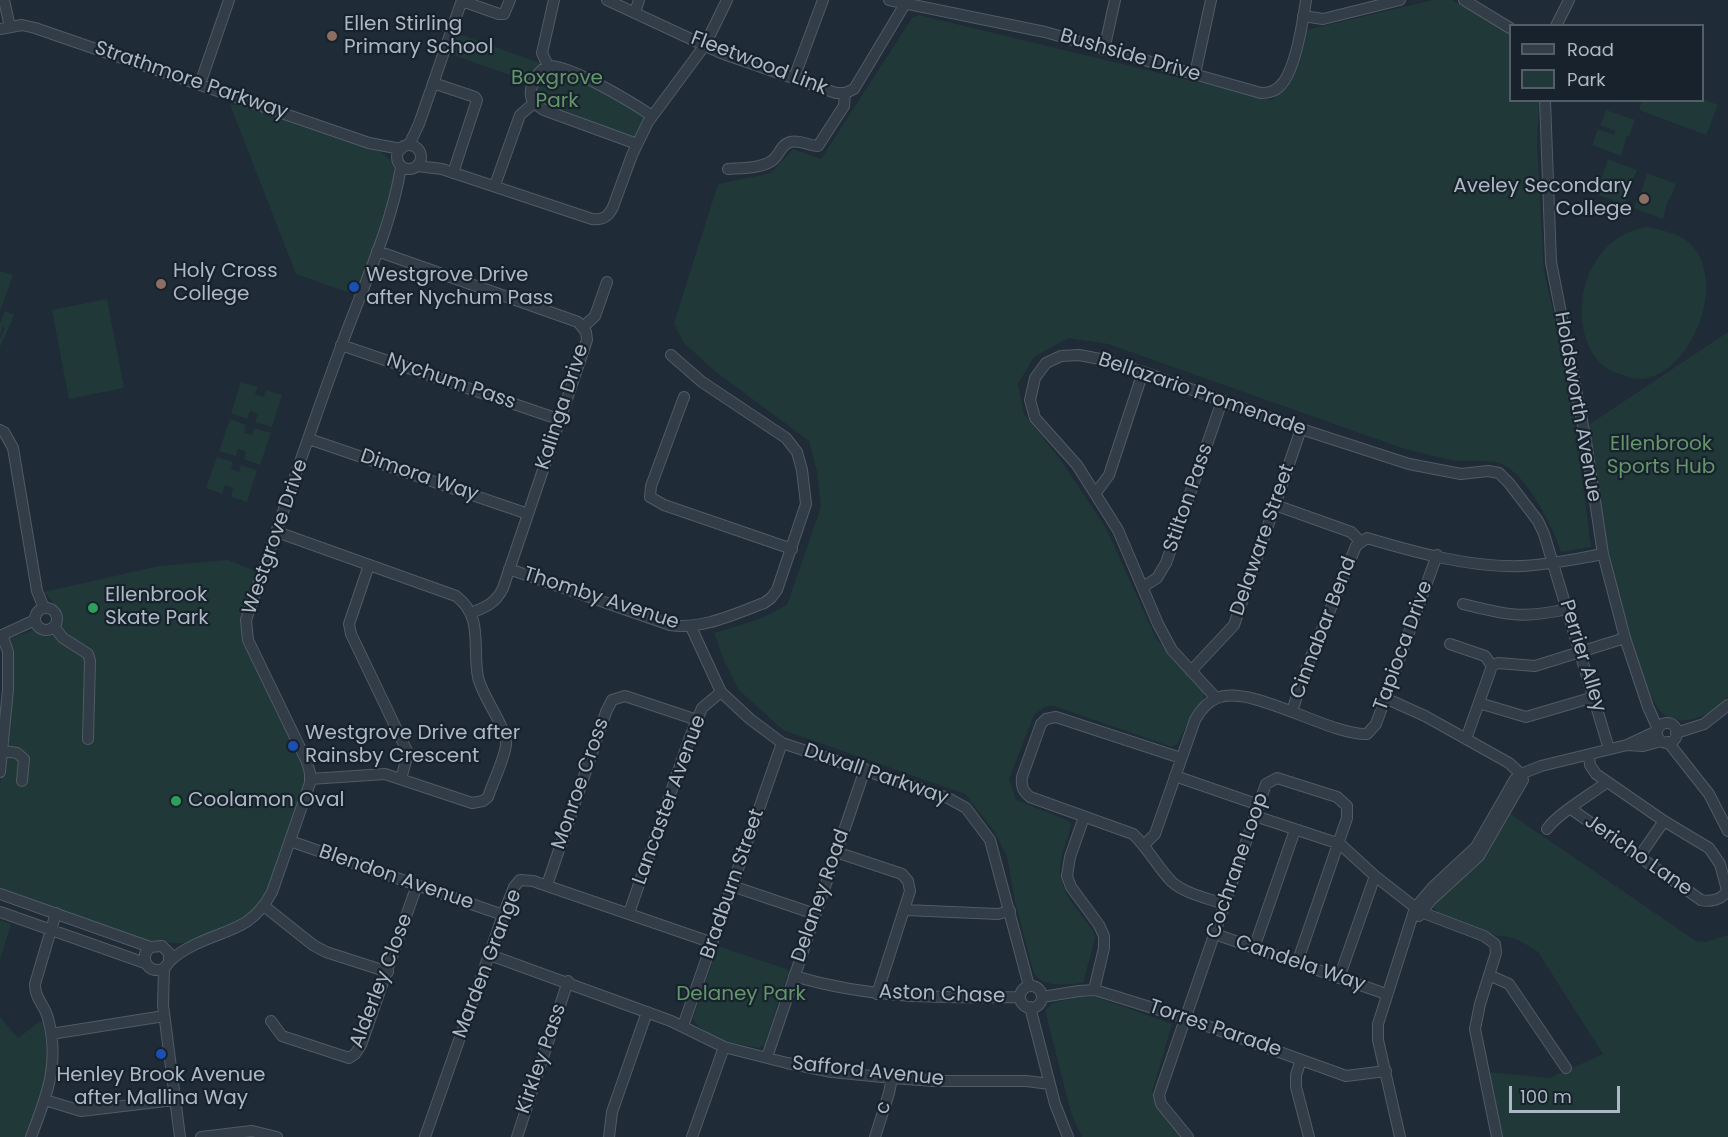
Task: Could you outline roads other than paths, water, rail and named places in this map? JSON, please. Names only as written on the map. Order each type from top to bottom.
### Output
[{"type":"street","points":[[0,35],[5,28],[4,0]]},
{"type":"street","points":[[200,84],[229,0]]},
{"type":"street","points":[[462,1],[504,14],[510,0]]},
{"type":"street","points":[[548,66],[542,53],[554,0]]},
{"type":"street","name":"Fleetwood Link","points":[[607,0],[721,53],[836,93],[845,93],[854,89],[905,4]]},
{"type":"street","points":[[635,12],[639,0]]},
{"type":"street","points":[[652,116],[621,96],[563,68],[548,66],[537,73],[532,87],[531,96],[534,103],[544,110],[637,144],[652,116],[705,45],[727,0]]},
{"type":"street","points":[[794,78],[823,0]]},
{"type":"street","name":"Bushside Drive","points":[[889,0],[1045,32],[1261,93],[1278,89],[1293,62],[1304,16],[1305,0]]},
{"type":"street","points":[[1104,50],[1115,0]]},
{"type":"street","points":[[1195,74],[1211,0]]},
{"type":"street","points":[[1304,16],[1323,19],[1400,0]]},
{"type":"street","points":[[1464,0],[1509,27]]},
{"type":"street","points":[[1557,24],[1569,0]]},
{"type":"street","name":"Westgrove Drive","points":[[310,779],[307,762],[248,640],[246,620],[341,345],[377,251],[462,1]]},
{"type":"street","name":"Strathmore Parkway","points":[[5,28],[22,26],[35,28],[592,219],[601,219],[609,215],[637,144]]},
{"type":"street","points":[[434,83],[475,97],[477,100],[453,173]]},
{"type":"street","points":[[728,168],[747,168],[771,161],[788,142],[796,141],[818,146],[844,106],[845,93]]},
{"type":"street","name":"Holdsworth Avenue","points":[[1545,102],[1551,262],[1586,441],[1603,554],[1625,638],[1647,707],[1709,794],[1728,831]]},
{"type":"street","points":[[495,185],[519,115],[534,103]]},
{"type":"street","name":"Kalinga Drive","points":[[377,251],[578,322],[586,332],[587,340],[561,420],[498,597],[489,606],[471,613]]},
{"type":"street","points":[[583,327],[595,316],[607,282]]},
{"type":"street","name":"Nychum Pass","points":[[341,345],[561,420]]},
{"type":"street","name":"Thomby Avenue","points":[[509,569],[669,625],[691,627],[764,603],[771,598],[777,590],[806,504],[802,470],[797,452],[786,438],[702,382],[671,355]]},
{"type":"street","name":"Bellazario Promenade","points":[[1216,698],[1172,650],[1158,624],[1118,530],[1077,465],[1035,418],[1030,400],[1035,378],[1046,363],[1061,356],[1079,355],[1100,359],[1409,464],[1461,474],[1488,471],[1499,473],[1538,521],[1554,564]]},
{"type":"street","points":[[1095,494],[1109,476],[1143,372]]},
{"type":"street","points":[[684,397],[651,486],[650,497],[664,505],[792,549]]},
{"type":"street","name":"Stilton Pass","points":[[1143,588],[1157,578],[1166,563],[1222,401]]},
{"type":"street","name":"Delaware Street","points":[[1191,670],[1234,625],[1301,429]]},
{"type":"street","points":[[0,430],[4,432],[13,448],[37,591],[44,608]]},
{"type":"street","name":"Dimora Way","points":[[309,439],[528,514]]},
{"type":"street","points":[[1275,505],[1351,532],[1361,542]]},
{"type":"street","points":[[0,894],[150,947],[158,945],[166,949],[194,945],[246,923],[264,906],[272,892],[310,779],[385,774],[472,803],[483,801],[488,797],[506,747],[505,736],[478,678],[476,631],[466,603],[456,596],[277,532]]},
{"type":"street","name":"Cinnabar Bend","points":[[1292,711],[1306,669],[1356,546],[1367,538],[1478,563],[1518,566],[1554,564],[1603,554]]},
{"type":"street","name":"Tapioca Drive","points":[[1216,698],[1226,695],[1246,698],[1292,711],[1354,734],[1367,734],[1376,724],[1437,555]]},
{"type":"street","name":"Perrier Alley","points":[[1554,564],[1609,749]]},
{"type":"street","points":[[369,565],[349,624],[351,634],[408,753],[401,779]]},
{"type":"street","points":[[1463,604],[1509,616],[1540,615],[1567,609]]},
{"type":"street","points":[[44,608],[56,613],[57,620],[54,627],[44,629],[38,626],[35,620],[38,611],[44,608]]},
{"type":"street","points":[[0,772],[8,689],[8,652],[1,635],[35,620]]},
{"type":"street","points":[[54,627],[63,638],[88,654],[90,661],[88,739]]},
{"type":"street","name":"Duvall Parkway","points":[[691,627],[721,692],[782,743],[948,798],[966,808],[990,840],[1029,986]]},
{"type":"street","points":[[1466,739],[1492,666],[1498,663],[1535,666],[1625,638]]},
{"type":"street","points":[[1450,644],[1485,656],[1492,666]]},
{"type":"street","name":"Lancaster Avenue","points":[[629,913],[697,720],[702,708],[721,692]]},
{"type":"street","name":"Monroe Cross","points":[[547,885],[612,700],[625,696],[697,720]]},
{"type":"street","points":[[1479,702],[1526,717],[1594,697]]},
{"type":"street","points":[[1144,845],[1155,834],[1195,720],[1201,711],[1216,698]]},
{"type":"street","points":[[1385,698],[1425,716],[1525,773]]},
{"type":"street","points":[[1400,1137],[1377,1031],[1379,1015],[1418,910],[1432,886],[1476,847],[1510,786],[1525,773],[1541,766],[1609,749],[1627,745],[1643,746],[1667,732],[1704,724],[1728,705]]},
{"type":"street","points":[[1181,758],[1062,718],[1046,718],[1041,724],[1022,777],[1023,791],[1030,797],[1133,834],[1172,881],[1183,890],[1224,904]]},
{"type":"street","name":"Bradburn Street","points":[[683,1026],[782,743]]},
{"type":"street","points":[[3,751],[17,753],[24,759],[22,781]]},
{"type":"street","points":[[1589,755],[1590,765],[1596,774],[1664,821],[1639,857]]},
{"type":"street","name":"Delaney Road","points":[[766,1057],[865,769]]},
{"type":"street","points":[[1175,776],[1257,810],[1296,830],[1340,844],[1375,876],[1418,910],[1485,936],[1495,944],[1496,953],[1480,1004],[1475,1029],[1497,1137]]},
{"type":"street","name":"Cochrane Loop","points":[[1188,1137],[1161,1104],[1159,1095],[1266,784],[1277,778],[1337,797],[1343,801],[1348,812],[1340,844],[1297,963]]},
{"type":"street","points":[[1547,830],[1554,819],[1606,782]]},
{"type":"street","name":"Jericho Lane","points":[[1570,809],[1701,900],[1707,902],[1722,897],[1727,890],[1720,864],[1709,848],[1664,821]]},
{"type":"street","points":[[1084,817],[1070,857],[1067,876],[1071,887],[1099,925],[1104,936],[1104,948],[1094,990]]},
{"type":"street","points":[[1254,948],[1296,830]]},
{"type":"street","name":"Blendon Avenue","points":[[290,841],[503,915]]},
{"type":"street","points":[[836,852],[902,874],[908,881],[910,891],[905,910],[877,994]]},
{"type":"street","points":[[1340,978],[1375,876]]},
{"type":"street","name":"Marden Grange","points":[[425,1137],[503,915],[514,887],[520,880],[547,885],[713,943]]},
{"type":"street","name":"Alderley Close","points":[[271,1021],[282,1036],[349,1058],[355,1054],[361,1045],[388,972],[417,885]]},
{"type":"street","points":[[732,886],[815,914]]},
{"type":"street","points":[[264,906],[320,948],[388,972]]},
{"type":"street","points":[[905,910],[998,914],[1010,911]]},
{"type":"street","points":[[0,912],[160,970],[194,945]]},
{"type":"street","points":[[31,1137],[45,1100],[52,1071],[51,1034],[47,1015],[35,994],[35,984],[56,913]]},
{"type":"street","name":"Candela Way","points":[[1215,934],[1386,994]]},
{"type":"street","points":[[150,947],[145,954],[164,1010]]},
{"type":"street","points":[[166,949],[170,957],[167,965],[164,1010],[180,1137]]},
{"type":"street","name":"Safford Avenue","points":[[489,955],[568,981],[683,1026],[724,1047],[787,1063],[832,1072],[892,1078],[936,1081],[1026,1081],[1050,1084]]},
{"type":"street","points":[[1489,975],[1509,984],[1566,1068]]},
{"type":"street","name":"Aston Chase","points":[[794,976],[877,994],[926,998],[1020,997]]},
{"type":"street","name":"Kirkley Pass","points":[[517,1137],[568,981]]},
{"type":"street","points":[[1029,986],[1038,988],[1042,997],[1040,1003],[1030,1007],[1024,1005],[1020,997],[1022,990],[1029,986]]},
{"type":"street","name":"Torres Parade","points":[[1042,997],[1079,990],[1113,994],[1346,1076],[1386,1071]]},
{"type":"street","points":[[1030,1007],[1055,1104],[1068,1137]]},
{"type":"street","points":[[51,1034],[164,1010]]},
{"type":"street","points":[[609,1137],[612,1112],[647,1012]]},
{"type":"street","points":[[692,1137],[724,1047]]},
{"type":"street","points":[[1301,1060],[1296,1075],[1296,1087],[1309,1137]]},
{"type":"street","name":"c","points":[[874,1137],[892,1078]]},
{"type":"street","points":[[45,1100],[81,1111],[174,1100]]},
{"type":"street","points":[[201,1137],[252,1131],[277,1137]]},
{"type":"place","name":"Ellen Stirling Primary School","points":[[332,36]]},
{"type":"place","name":"Aveley Secondary College","points":[[1644,199]]},
{"type":"place","name":"Holy Cross College","points":[[161,284]]},
{"type":"place","name":"Westgrove Drive after Nychum Pass","points":[[354,287]]},
{"type":"place","name":"Ellenbrook Skate Park","points":[[93,608]]},
{"type":"place","name":"Westgrove Drive after Rainsby Crescent","points":[[293,746]]},
{"type":"place","name":"Coolamon Oval","points":[[176,801]]},
{"type":"place","name":"Henley Brook Avenue after Mallina Way","points":[[161,1054]]},
{"type":"park label","name":"Boxgrove Park","points":[[557,90]]},
{"type":"park label","name":"Ellenbrook Sports Hub","points":[[1661,456]]},
{"type":"park label","name":"Delaney Park","points":[[741,995]]}]
